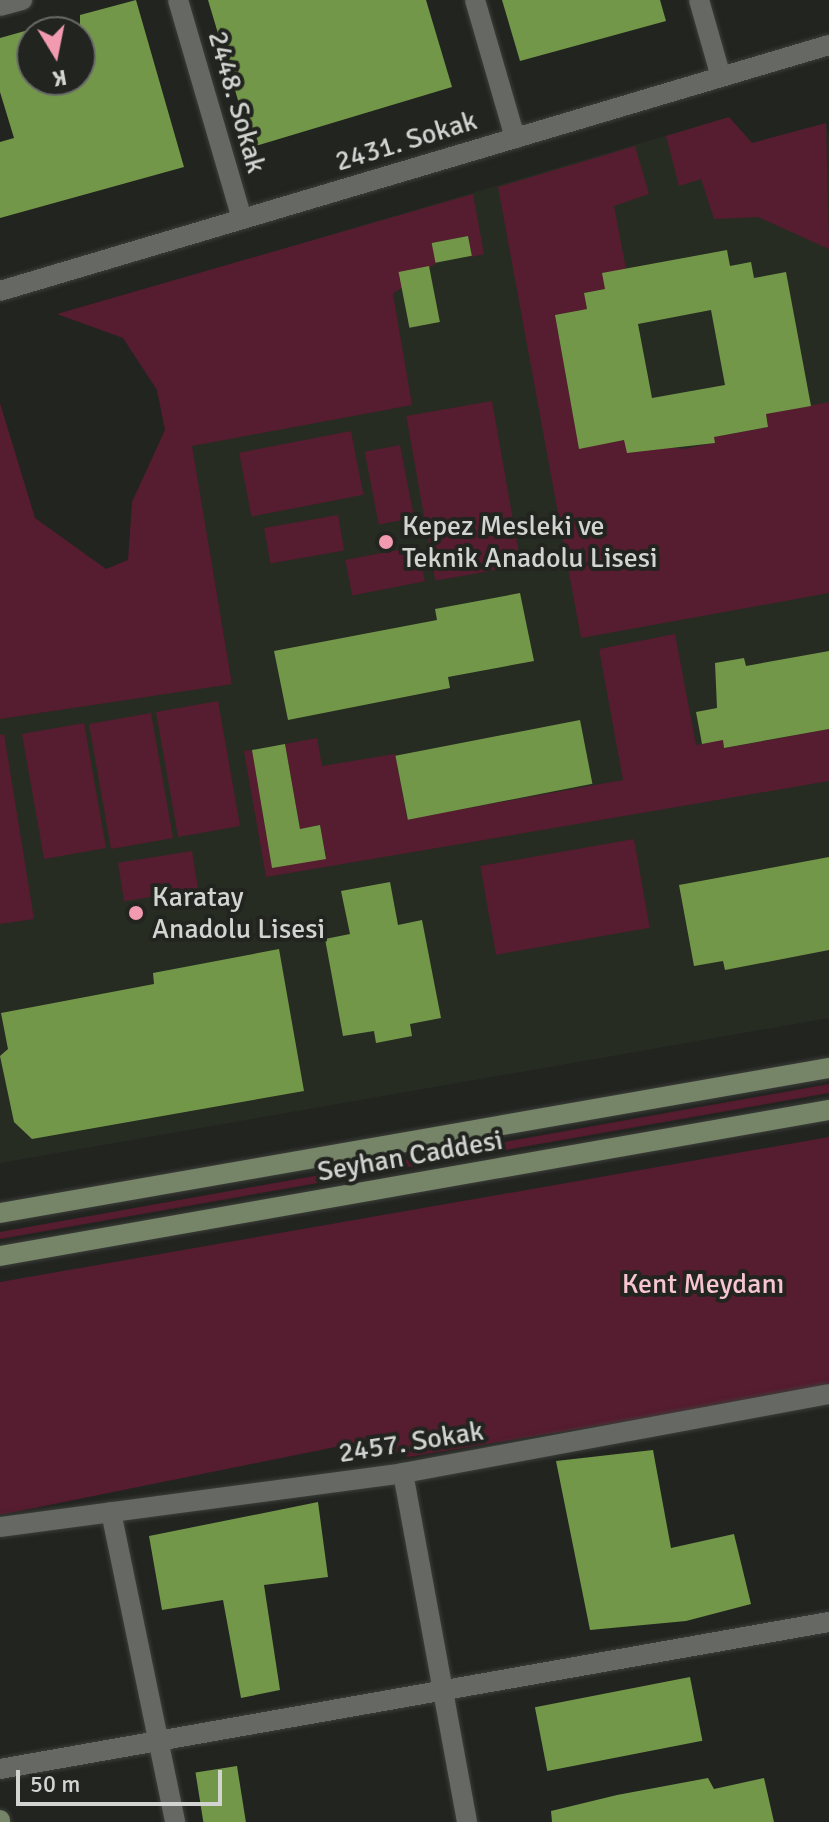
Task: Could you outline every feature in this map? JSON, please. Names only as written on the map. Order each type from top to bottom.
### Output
[{"type":"street","points":[[0,6],[22,0]]},
{"type":"street","name":"2448. Sokak","points":[[178,0],[242,219]]},
{"type":"street","points":[[475,0],[515,138]]},
{"type":"street","points":[[699,0],[721,77]]},
{"type":"street","name":"2431. Sokak","points":[[0,291],[829,47]]},
{"type":"street","name":"Seyhan Caddesi","points":[[0,1213],[829,1068]]},
{"type":"street","name":"Seyhan Caddesi","points":[[0,1256],[829,1110]]},
{"type":"street","name":"2457. Sokak","points":[[0,1527],[403,1473],[829,1394]]},
{"type":"street","points":[[403,1473],[467,1822]]},
{"type":"street","points":[[111,1512],[175,1822]]},
{"type":"street","points":[[0,1769],[156,1737],[829,1622]]},
{"type":"shaded area","points":[[729,117],[752,143],[826,123],[829,136],[829,1018],[0,1163],[0,719],[232,683],[164,284]]},
{"type":"green space","points":[[729,117],[752,143],[826,123],[829,249],[758,217],[714,219],[701,179],[679,186],[666,136]]},
{"type":"green space","points":[[635,146],[649,194],[614,206],[626,269],[605,289],[584,293],[587,309],[555,315],[579,448],[624,440],[683,449],[714,443],[714,437],[768,427],[766,414],[829,402],[829,593],[581,638],[498,187]]},
{"type":"green space","points":[[473,194],[484,254],[472,257],[468,236],[432,243],[436,263],[393,294],[412,405],[192,446],[232,684],[0,719],[0,403],[35,518],[106,569],[128,560],[132,502],[165,430],[157,390],[123,338],[57,314]]},
{"type":"green space","points":[[492,401],[521,565],[435,581],[406,416]]},
{"type":"green space","points":[[351,431],[363,495],[251,517],[239,453]]},
{"type":"green space","points":[[400,445],[414,518],[379,525],[365,452]]},
{"type":"green space","points":[[338,515],[344,550],[270,563],[264,528]]},
{"type":"green space","points":[[418,546],[425,581],[352,595],[345,560]]},
{"type":"green space","points":[[675,634],[696,745],[718,741],[722,733],[725,748],[829,729],[829,781],[266,877],[244,751],[252,750],[272,867],[326,858],[320,825],[300,829],[285,744],[317,738],[322,766],[395,754],[407,819],[623,780],[599,649]]},
{"type":"green space","points":[[218,701],[240,826],[178,837],[156,712]]},
{"type":"green space","points":[[151,713],[173,838],[111,849],[89,724]]},
{"type":"green space","points":[[84,723],[106,848],[44,859],[22,734]]},
{"type":"green space","points":[[4,734],[34,919],[0,924],[0,735]]},
{"type":"green space","points":[[634,839],[650,928],[496,955],[480,866]]},
{"type":"green space","points":[[192,851],[198,890],[124,901],[118,863]]},
{"type":"green space","points":[[829,1084],[829,1093],[0,1239],[0,1232]]},
{"type":"green space","name":"Kent Meydanı","points":[[829,1137],[829,1388],[408,1457],[370,1440],[0,1515],[0,1282]]},
{"type":"building","points":[[136,0],[184,167],[0,218],[0,142],[14,138],[0,92],[0,38],[16,34],[16,96],[96,96],[96,16],[80,15]]},
{"type":"building","points":[[208,0],[426,0],[452,87],[252,147]]},
{"type":"building","points":[[502,0],[660,0],[666,21],[520,61]]},
{"type":"building","points":[[468,236],[472,256],[435,263],[432,243]]},
{"type":"building","points":[[727,250],[730,266],[751,262],[754,278],[786,272],[811,406],[766,414],[768,427],[714,437],[715,443],[627,453],[624,440],[579,449],[555,315],[587,309],[584,293],[605,289],[602,273]],"holes":[[[711,310],[725,385],[652,398],[638,324]]]},
{"type":"building","points":[[429,266],[440,322],[409,328],[399,272]]},
{"type":"building","points":[[520,593],[534,661],[448,677],[450,688],[288,720],[274,651],[437,620],[435,609]]},
{"type":"building","points":[[829,651],[829,729],[724,748],[723,740],[702,744],[696,712],[717,708],[715,663],[744,658],[746,666]]},
{"type":"building","points":[[580,720],[592,784],[408,820],[395,756]]},
{"type":"building","points":[[285,744],[300,829],[320,825],[326,859],[272,868],[252,750]]},
{"type":"building","points":[[829,857],[829,950],[725,970],[723,961],[694,966],[679,885]]},
{"type":"building","points":[[390,882],[398,925],[422,920],[441,1018],[410,1024],[412,1036],[376,1043],[374,1031],[343,1036],[325,939],[350,934],[341,891]]},
{"type":"building","points":[[279,949],[304,1091],[32,1139],[14,1122],[0,1056],[8,1049],[1,1013],[154,984],[153,973]]},
{"type":"building","points":[[653,1450],[671,1548],[734,1534],[751,1604],[686,1621],[590,1630],[556,1461]]},
{"type":"building","points":[[318,1502],[328,1577],[264,1585],[280,1690],[241,1698],[223,1600],[162,1610],[149,1536]]},
{"type":"building","points":[[690,1677],[702,1741],[547,1771],[535,1707]]},
{"type":"building","points":[[237,1766],[246,1822],[203,1822],[196,1773]]},
{"type":"building","points":[[708,1778],[714,1789],[764,1778],[774,1822],[552,1822],[551,1811],[617,1795]]},
{"type":"place","name":"Kepez Mesleki ve Teknik Anadolu Lisesi","points":[[386,542]]},
{"type":"place","name":"Karatay Anadolu Lisesi","points":[[136,913]]}]
